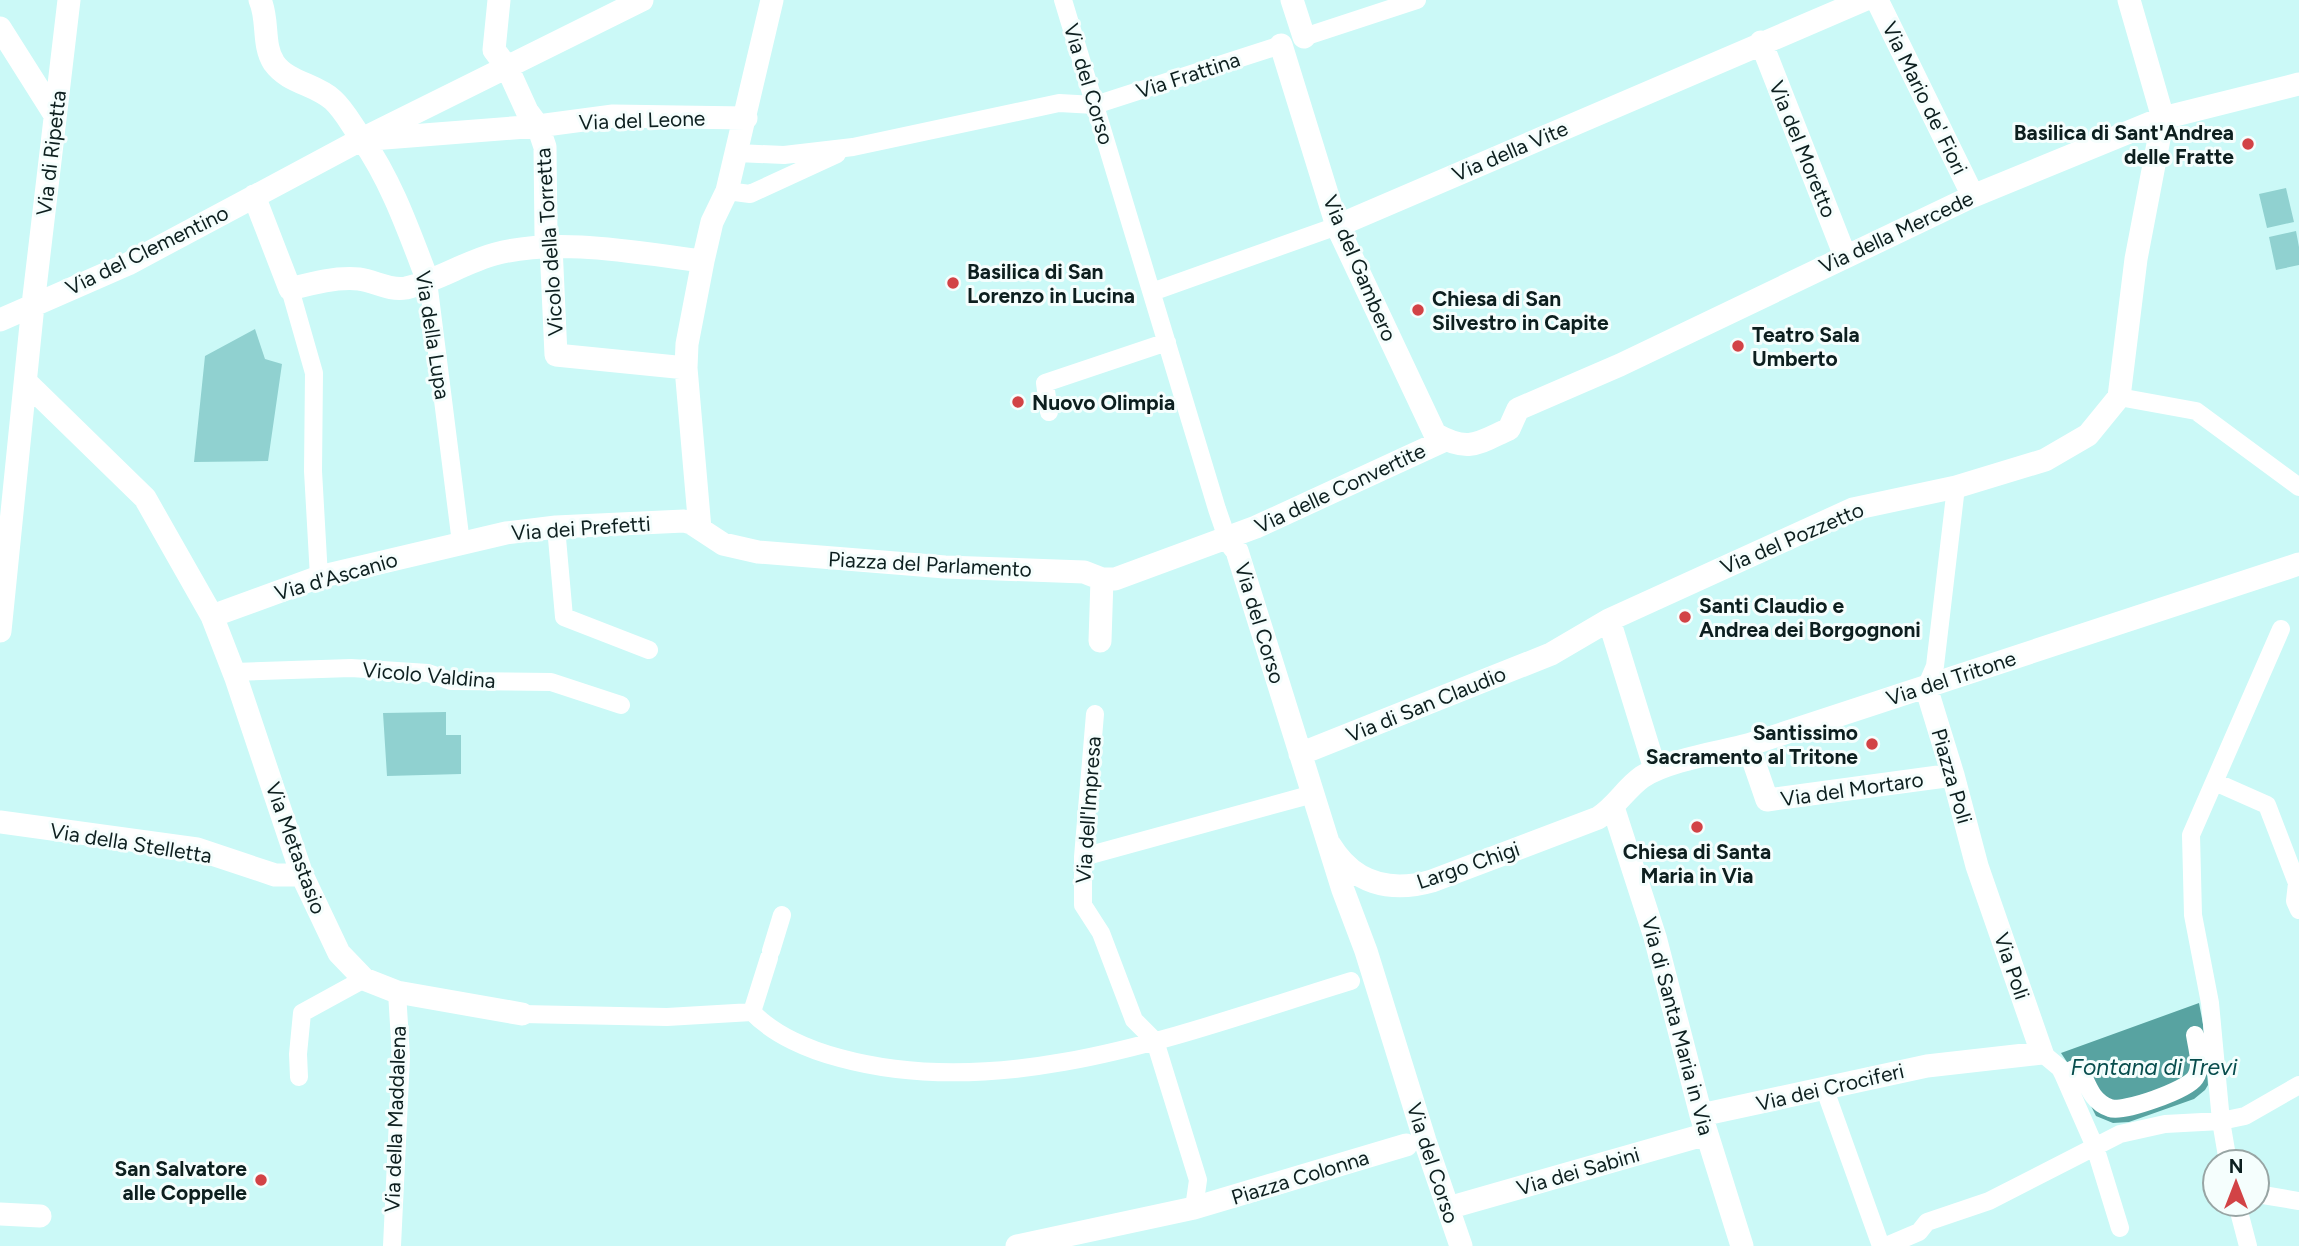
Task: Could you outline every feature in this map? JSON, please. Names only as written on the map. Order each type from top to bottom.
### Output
[{"type":"street","name":"Via di Ripetta","points":[[0,631],[33,305],[69,0]]},
{"type":"street","name":"Via della Lupa","points":[[261,0],[266,17],[269,50],[275,65],[329,96],[344,112],[373,154],[400,208],[428,281],[461,543]]},
{"type":"street","name":"Vicolo della Torretta","points":[[499,0],[495,50],[507,67],[527,111],[538,126],[545,147],[546,235],[551,246],[556,355],[686,368]]},
{"type":"street","name":"Via del Clementino","points":[[0,320],[128,264],[362,139],[642,0]]},
{"type":"street","points":[[700,529],[686,368],[687,344],[712,222],[727,191],[772,0]]},
{"type":"street","name":"Via del Corso","points":[[1063,0],[1227,538],[1237,551],[1300,754],[1461,1246]]},
{"type":"street","points":[[1292,0],[1304,37],[1417,0]]},
{"type":"street","name":"Via della Vite","points":[[1152,292],[1337,226],[1864,0]]},
{"type":"street","name":"Via Mario de' Fiori","points":[[1877,0],[1973,196]]},
{"type":"street","points":[[2129,0],[2163,118],[2136,259],[2119,397],[2196,411],[2299,487]]},
{"type":"street","points":[[0,28],[55,116]]},
{"type":"street","name":"Via del Moretto","points":[[1761,42],[1845,256]]},
{"type":"street","name":"Via Frattina","points":[[1095,105],[1281,45]]},
{"type":"street","name":"Via del Gambero","points":[[1281,45],[1337,226],[1435,434],[1445,440]]},
{"type":"street","name":"Via della Mercede","points":[[1492,437],[1509,429],[1518,409],[1635,357],[1973,196],[2163,118],[2299,84]]},
{"type":"street","points":[[737,153],[784,155],[853,147],[1059,103],[1095,105]]},
{"type":"street","name":"Via del Leone","points":[[362,139],[538,126],[613,116],[746,118]]},
{"type":"street","points":[[727,191],[750,194],[853,147]]},
{"type":"street","points":[[257,195],[290,289],[314,373],[313,471],[319,577]]},
{"type":"street","points":[[290,289],[344,279],[361,279],[387,287],[403,288],[428,281],[495,254],[551,246],[703,261]]},
{"type":"street","points":[[1049,412],[1045,383],[1167,342]]},
{"type":"street","name":"Via Metastasio","points":[[26,382],[145,498],[212,616],[234,672],[302,875],[339,953],[364,979],[397,992],[523,1014]]},
{"type":"street","name":"Via del Pozzetto","points":[[1609,620],[1853,509],[1956,487],[2045,460],[2088,435],[2119,397]]},
{"type":"street","name":"Via delle Convertite","points":[[1102,579],[1115,579],[1227,538],[1445,440],[1472,446],[1492,437]]},
{"type":"street","points":[[1927,687],[1935,666],[1956,487]]},
{"type":"street","name":"Via dei Prefetti","points":[[461,543],[506,533],[556,527],[684,521],[700,529]]},
{"type":"street","points":[[556,527],[564,617],[649,650]]},
{"type":"street","name":"Piazza del Parlamento","points":[[700,529],[723,544],[758,552],[945,567],[1084,572],[1102,579]]},
{"type":"street","name":"Via d'Ascanio","points":[[212,616],[319,577],[461,543]]},
{"type":"street","name":"Via del Tritone","points":[[1613,807],[1627,789],[1655,769],[1748,745],[2299,564]]},
{"type":"street","points":[[1100,641],[1102,579]]},
{"type":"street","points":[[1609,620],[1655,769]]},
{"type":"street","name":"Via di San Claudio","points":[[1300,754],[1551,654],[1609,620]]},
{"type":"street","points":[[2226,1148],[2210,1003],[2193,915],[2191,835],[2281,629]]},
{"type":"street","name":"Vicolo Valdina","points":[[234,672],[351,668],[428,673],[451,681],[551,682],[621,705]]},
{"type":"street","name":"Piazza Poli","points":[[1927,687],[1954,775],[1977,866]]},
{"type":"street","name":"Via dell'Impresa","points":[[1095,714],[1083,857],[1083,905],[1101,933],[1134,1020]]},
{"type":"street","name":"Via del Mortaro","points":[[1748,745],[1767,800],[1954,775]]},
{"type":"street","points":[[2215,782],[2267,805],[2297,883],[2295,901],[2299,910]]},
{"type":"street","points":[[1083,857],[1313,794]]},
{"type":"street","name":"Largo Chigi","points":[[1330,845],[1344,865],[1360,876],[1388,885],[1413,885],[1441,878],[1598,818],[1613,807]]},
{"type":"street","name":"Via di Santa Maria in Via","points":[[1613,807],[1655,937],[1704,1125],[1742,1246]]},
{"type":"street","name":"Via della Stelletta","points":[[0,822],[197,849],[275,875],[302,875]]},
{"type":"street","name":"Via Poli","points":[[1977,866],[2053,1063]]},
{"type":"street","points":[[755,1015],[782,915]]},
{"type":"street","points":[[299,1077],[302,1013],[364,979]]},
{"type":"street","points":[[523,1014],[667,1017],[755,1015],[807,1047],[835,1057],[864,1065],[934,1074],[984,1072],[1049,1064],[1155,1041],[1351,981]]},
{"type":"street","name":"Via della Maddalena","points":[[392,1246],[401,1057],[397,992]]},
{"type":"street","name":"Piazza Colonna","points":[[1134,1020],[1155,1041],[1198,1180],[1195,1205],[1406,1145]]},
{"type":"street","points":[[2053,1063],[2081,1071],[2094,1098],[2109,1108],[2120,1110],[2185,1087],[2195,1078],[2199,1059],[2195,1035]]},
{"type":"street","name":"Via dei Crociferi","points":[[1704,1125],[1889,1073],[1960,1061],[2053,1063]]},
{"type":"street","points":[[2053,1063],[2095,1147],[2120,1228]]},
{"type":"street","points":[[2090,1104],[2100,1114],[2120,1119],[2189,1096],[2199,1086],[2203,1064]]},
{"type":"street","points":[[1825,1090],[1884,1246],[1921,1239],[1927,1222],[1989,1201],[2120,1134],[2142,1128],[2221,1121],[2245,1116],[2299,1084]]},
{"type":"street","name":"Via dei Sabini","points":[[1448,1208],[1704,1125]]},
{"type":"street","points":[[2271,1196],[2299,1201]]},
{"type":"street","points":[[1017,1246],[1195,1205]]},
{"type":"street","points":[[0,1214],[40,1216]]},
{"type":"street","points":[[2241,1218],[2248,1246]]},
{"type":"shaded area","points":[[2286,188],[2294,222],[2267,228],[2259,194]]},
{"type":"shaded area","points":[[2296,231],[2299,265],[2276,270],[2269,237]]},
{"type":"shaded area","points":[[255,329],[265,359],[282,364],[268,461],[194,462],[205,356]]},
{"type":"shaded area","points":[[446,712],[446,735],[461,735],[461,774],[387,776],[383,713]]},
{"type":"water","name":"Fontana di Trevi","points":[[2199,1003],[2208,1085],[2205,1090],[2194,1099],[2129,1122],[2113,1123],[2096,1116],[2061,1053]]},
{"type":"place","name":"Basilica di Sant'Andrea delle Fratte","points":[[2248,144]]},
{"type":"place","name":"Basilica di San Lorenzo in Lucina","points":[[953,283]]},
{"type":"place","name":"Chiesa di San Silvestro in Capite","points":[[1418,310]]},
{"type":"place","name":"Teatro Sala Umberto","points":[[1738,346]]},
{"type":"place","name":"Nuovo Olimpia","points":[[1018,402]]},
{"type":"place","name":"Santi Claudio e Andrea dei Borgognoni","points":[[1685,617]]},
{"type":"place","name":"Santissimo Sacramento al Tritone","points":[[1872,744]]},
{"type":"place","name":"Chiesa di Santa Maria in Via","points":[[1697,827]]},
{"type":"place","name":"San Salvatore alle Coppelle","points":[[261,1180]]}]
